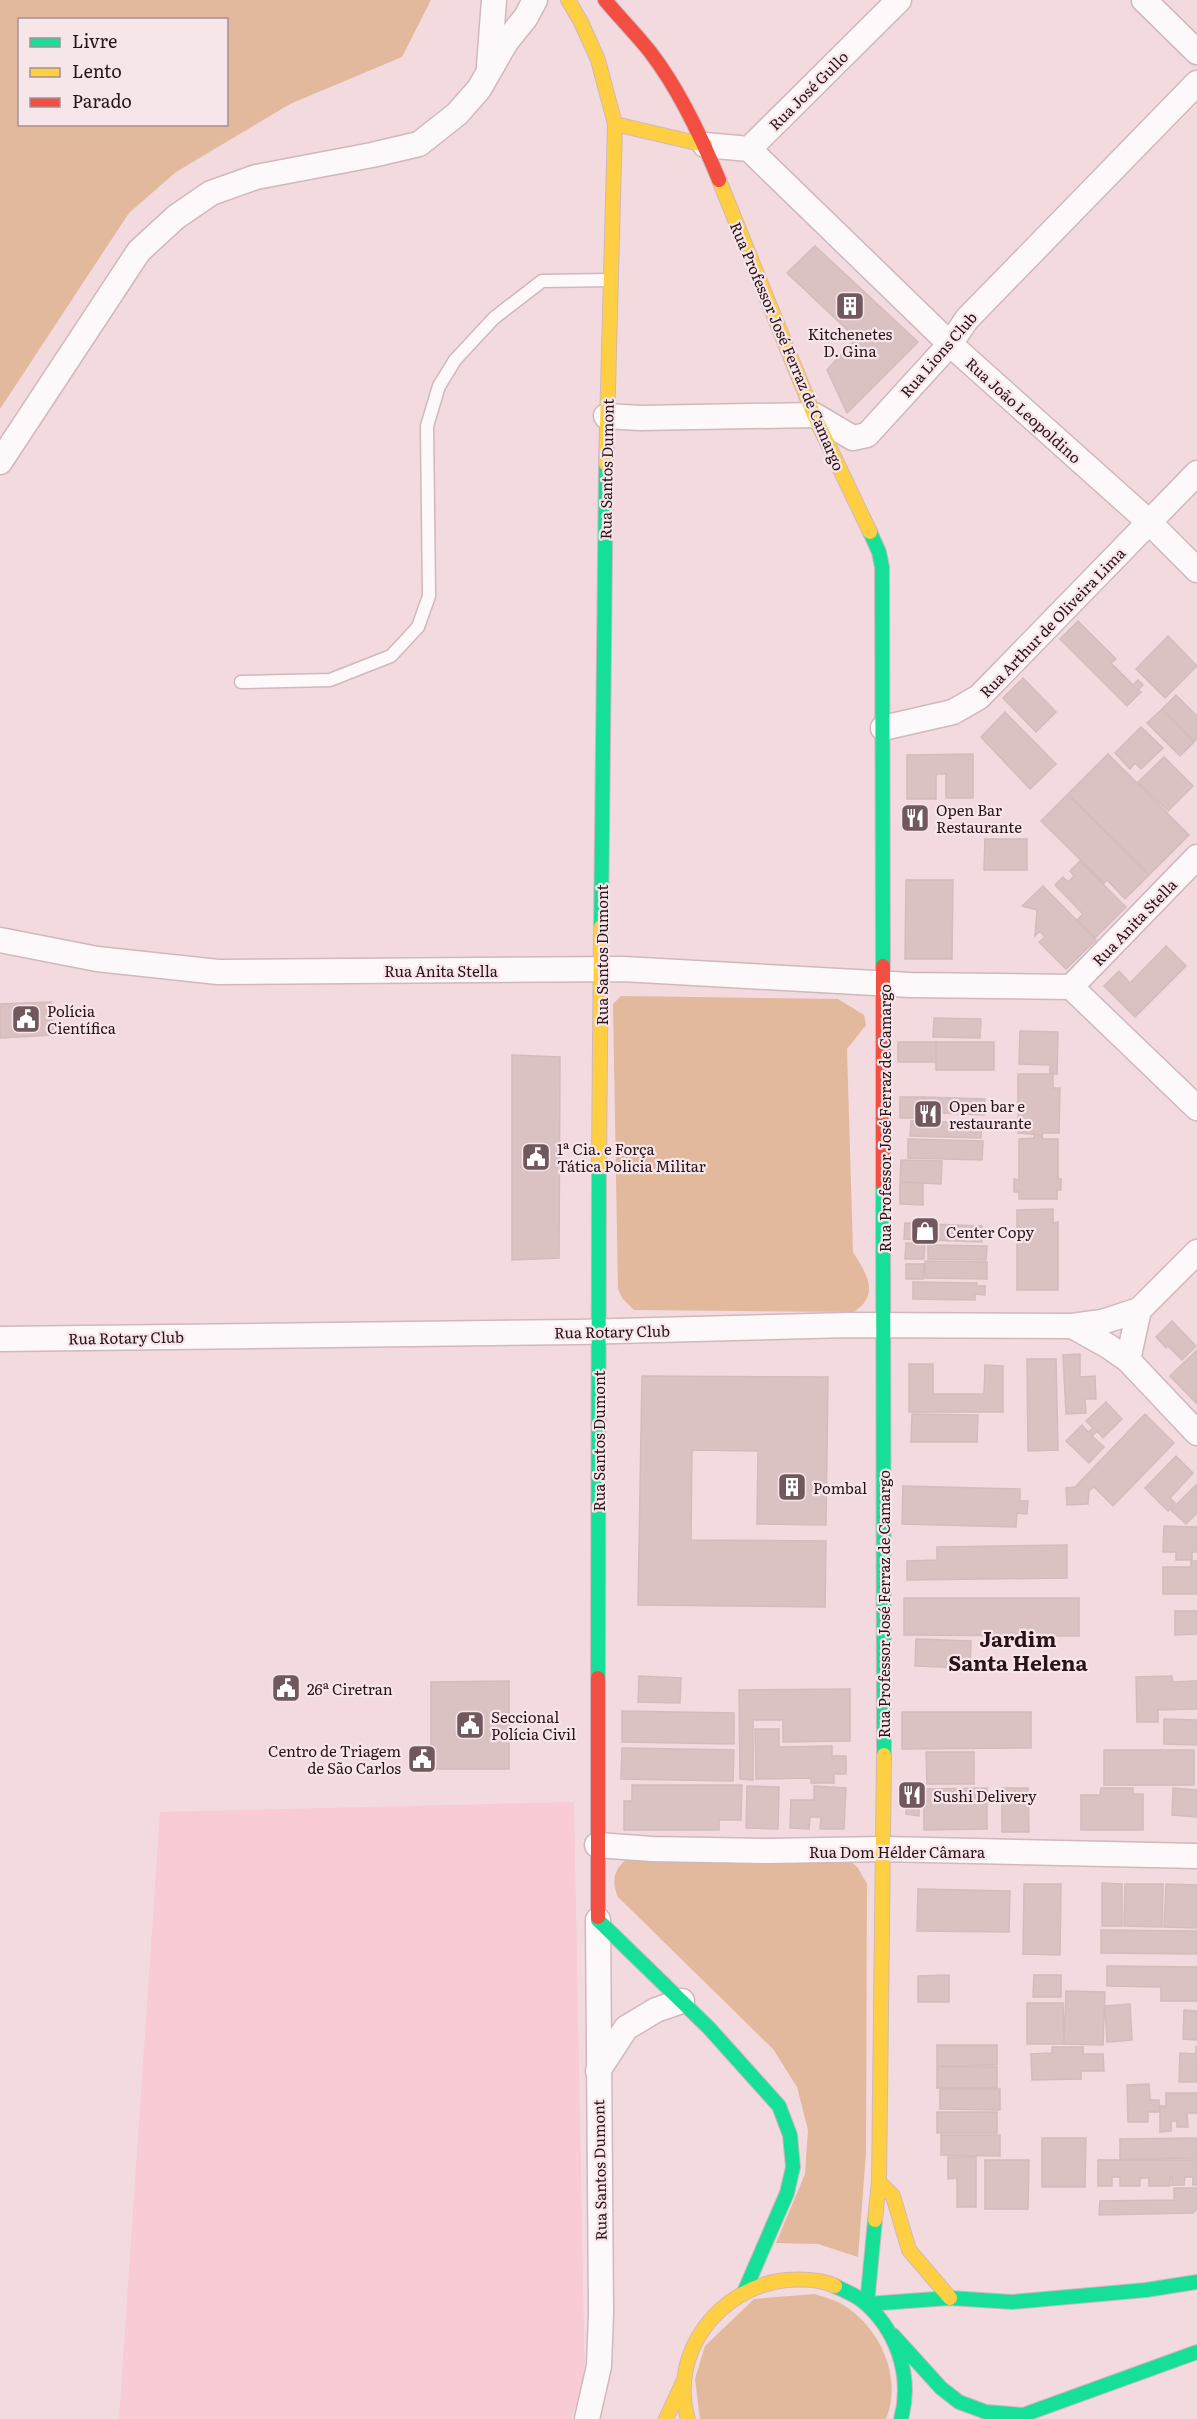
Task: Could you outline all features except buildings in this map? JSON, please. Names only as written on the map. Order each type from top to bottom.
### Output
[{"type":"main road","name":"Rua Santos Dumont","points":[[568,0],[598,60],[615,124],[606,416],[598,1331],[598,1920]]},
{"type":"main road","name":"Rua Professor José Ferraz de Camargo","points":[[605,0],[651,53],[675,88],[705,145],[814,415],[879,552],[882,567],[885,984],[882,1325],[884,1849],[879,2182],[867,2304]]},
{"type":"main road","points":[[615,124],[705,145]]},
{"type":"main road","points":[[598,1920],[709,2028],[779,2106],[790,2135],[793,2167],[787,2193],[745,2290]]},
{"type":"main road","points":[[879,2182],[893,2196],[909,2250],[950,2298]]},
{"type":"main road","points":[[666,2419],[683,2382],[689,2354],[702,2328],[721,2306],[745,2290],[776,2279],[808,2278],[840,2287],[867,2304],[882,2318],[893,2335],[941,2388],[959,2402],[986,2412],[1023,2415],[1197,2352]]},
{"type":"main road","points":[[867,2304],[950,2298],[1012,2302],[1146,2290],[1197,2282]]},
{"type":"main road","points":[[893,2335],[905,2369],[905,2405],[901,2419]]},
{"type":"main road","points":[[683,2382],[688,2419]]},
{"type":"street","points":[[489,71],[494,0]]},
{"type":"street","points":[[0,462],[139,251],[176,217],[211,194],[256,177],[419,144],[457,114],[479,89],[535,0]]},
{"type":"street","name":"Rua José Gullo","points":[[749,149],[899,0]]},
{"type":"street","points":[[1144,0],[1197,52]]},
{"type":"street","name":"Rua Lions Club","points":[[814,415],[853,438],[867,435],[950,344],[967,319],[1197,83]]},
{"type":"street","points":[[705,145],[749,149]]},
{"type":"street","name":"Rua João Leopoldino","points":[[749,149],[950,344],[1149,522],[1197,570]]},
{"type":"street","points":[[606,416],[640,418],[814,415]]},
{"type":"street","name":"Rua Arthur de Oliveira Lima","points":[[883,728],[953,712],[979,697],[1197,473]]},
{"type":"street","name":"Rua Anita Stella","points":[[0,940],[97,959],[218,972],[601,969],[885,984],[1071,987],[1197,857]]},
{"type":"street","points":[[1071,987],[1197,1108]]},
{"type":"street","name":"Rua Rotary Club","points":[[0,1339],[882,1325],[1072,1326],[1112,1320],[1139,1310],[1197,1252]]},
{"type":"street","points":[[1128,1360],[1139,1310]]},
{"type":"street","points":[[1072,1326],[1128,1360],[1197,1433]]},
{"type":"street","name":"Rua Dom Hélder Câmara","points":[[597,1845],[652,1849],[768,1851],[884,1849],[1197,1856]]},
{"type":"street","name":"Rua Santos Dumont","points":[[587,2419],[599,2366],[598,1920]]},
{"type":"street","points":[[598,2071],[626,2028],[656,2010],[682,2001]]},
{"type":"lane","points":[[241,682],[330,680],[390,656],[418,627],[429,596],[427,426],[439,386],[455,360],[494,318],[542,281],[611,280]]},
{"type":"shaded area","points":[[0,0],[431,0],[402,57],[290,104],[176,172],[129,213],[0,409]]},
{"type":"shaded area","points":[[621,996],[838,999],[864,1015],[866,1025],[847,1049],[853,1252],[866,1275],[869,1291],[862,1305],[854,1312],[634,1310],[622,1298],[618,1289],[613,1004]]},
{"type":"shaded area","points":[[574,1802],[585,2388],[570,2419],[119,2419],[160,1812]]},
{"type":"shaded area","points":[[628,1858],[848,1859],[858,1868],[867,1884],[866,2153],[858,2257],[818,2244],[776,2243],[805,2174],[808,2130],[797,2087],[773,2049],[618,1897],[615,1876],[620,1866]]},
{"type":"shaded area","points":[[815,2294],[845,2306],[869,2327],[878,2341],[890,2371],[892,2387],[891,2403],[886,2419],[700,2419],[695,2379],[705,2346],[754,2299]]},
{"type":"traffic: fast","points":[[601,927],[606,464]]},
{"type":"traffic: fast","points":[[870,532],[879,552],[882,567],[883,966]]},
{"type":"traffic: fast","points":[[598,1678],[599,1167]]},
{"type":"traffic: fast","points":[[883,1185],[884,1755]]},
{"type":"traffic: fast","points":[[598,1917],[598,1920],[709,2028],[779,2106],[790,2135],[793,2167],[787,2193],[745,2290]]},
{"type":"traffic: fast","points":[[875,2220],[867,2304],[950,2298],[1012,2302],[1146,2290],[1197,2282]]},
{"type":"traffic: fast","points":[[835,2286],[857,2297],[873,2310],[892,2338],[899,2353],[905,2386],[901,2419]]},
{"type":"traffic: fast","points":[[893,2335],[941,2388],[959,2402],[986,2412],[1023,2415],[1197,2352]]},
{"type":"traffic: slow","points":[[568,0],[598,60],[615,124],[606,464]]},
{"type":"traffic: slow","points":[[615,124],[705,145]]},
{"type":"traffic: slow","points":[[719,180],[814,415],[870,532]]},
{"type":"traffic: slow","points":[[599,1167],[601,927]]},
{"type":"traffic: slow","points":[[875,2220],[879,2182],[884,1755]]},
{"type":"traffic: slow","points":[[879,2182],[893,2196],[909,2250],[950,2298]]},
{"type":"traffic: slow","points":[[688,2419],[684,2394],[686,2370],[693,2348],[705,2327],[721,2310],[740,2295],[762,2285],[786,2280],[804,2280],[835,2286]]},
{"type":"traffic: slow","points":[[666,2419],[683,2382]]},
{"type":"traffic: jam","points":[[605,0],[651,53],[681,98],[719,180]]},
{"type":"traffic: jam","points":[[883,966],[883,1185]]},
{"type":"traffic: jam","points":[[598,1678],[598,1917]]},
{"type":"place","name":"Kitchenetes D. Gina","points":[[850,306]]},
{"type":"place","name":"Open Bar Restaurante","points":[[915,818]]},
{"type":"place","name":"Polícia Científica","points":[[26,1019]]},
{"type":"place","name":"Open bar e restaurante","points":[[928,1114]]},
{"type":"place","name":"1ª Cia. e Força Tática Policia Militar","points":[[536,1157]]},
{"type":"place","name":"Center Copy","points":[[925,1231]]},
{"type":"place","name":"Pombal","points":[[792,1487]]},
{"type":"place","name":"26ª Ciretran","points":[[286,1688]]},
{"type":"place","name":"Seccional Polícia Civil","points":[[470,1725]]},
{"type":"place","name":"Centro de Triagem de São Carlos","points":[[422,1759]]},
{"type":"place","name":"Sushi Delivery","points":[[912,1795]]},
{"type":"district","name":"Jardim Santa Helena","points":[[1018,1649]]}]
